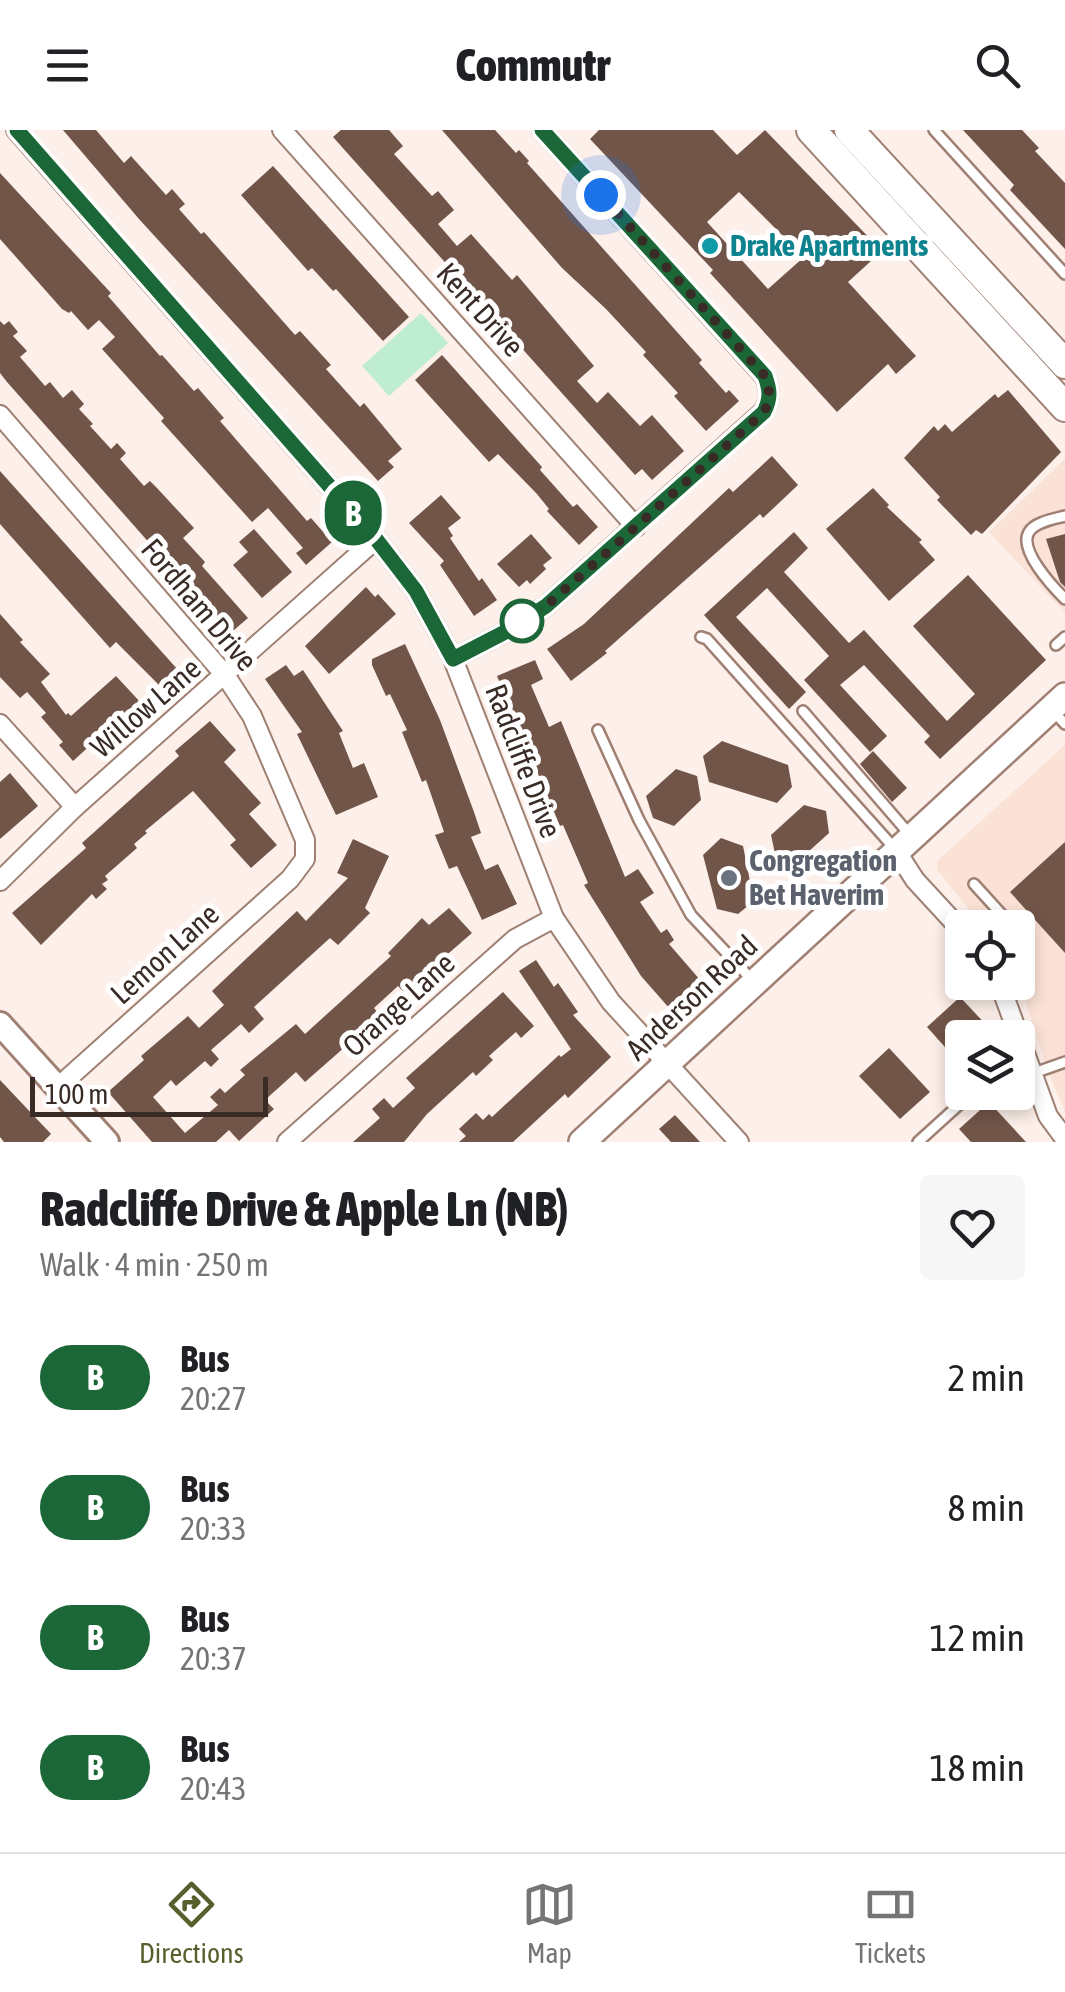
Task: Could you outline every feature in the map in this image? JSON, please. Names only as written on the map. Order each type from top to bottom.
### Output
[{"type":"main road","points":[[811,130],[1065,407]]},
{"type":"main road","points":[[849,130],[1065,364]]},
{"type":"main road","name":"Anderson Road","points":[[582,1142],[1061,707]]},
{"type":"street","name":"Radcliffe Drive","points":[[16,130],[376,539],[416,591],[453,659],[554,918],[611,1002],[739,1142]]},
{"type":"street","name":"Kent Drive","points":[[282,130],[636,527]]},
{"type":"street","points":[[453,659],[546,606],[764,412],[770,391],[765,376],[542,130]]},
{"type":"street","name":"Fordham Drive","points":[[0,415],[225,674],[252,716],[305,840],[305,859]]},
{"type":"street","name":"Willow Lane","points":[[0,881],[74,807],[376,539]]},
{"type":"street","points":[[0,724],[74,807]]},
{"type":"street","points":[[905,845],[916,880],[945,912]]},
{"type":"street","name":"Lemon Lane","points":[[57,1088],[290,879],[305,859]]},
{"type":"street","name":"Orange Lane","points":[[287,1142],[515,940],[554,918]]},
{"type":"street","points":[[0,1024],[107,1142]]},
{"type":"street","points":[[1035,1084],[1048,1116],[1065,1139]]},
{"type":"lane","points":[[934,130],[1065,274]]},
{"type":"lane","points":[[1065,516],[1037,525],[1026,542],[1040,573],[1065,600]]},
{"type":"lane","points":[[701,637],[905,845]]},
{"type":"lane","points":[[803,710],[905,845]]},
{"type":"lane","points":[[598,730],[639,820],[690,915],[756,984]]},
{"type":"lane","points":[[974,884],[998,910]]},
{"type":"lane","points":[[1035,1073],[1065,1062]]},
{"type":"lane","points":[[918,1142],[953,1110]]},
{"type":"shaded area","points":[[1065,459],[1065,613],[989,532]]},
{"type":"shaded area","points":[[1065,745],[1065,1111],[1025,1000],[1035,1000],[1035,910],[969,910],[937,870],[937,861]]},
{"type":"green space","points":[[421,313],[448,343],[389,396],[362,366]]},
{"type":"building","points":[[63,130],[96,130],[124,163],[131,156],[166,195],[172,189],[185,204],[179,209],[201,234],[204,232],[295,335],[300,331],[331,365],[326,369],[360,407],[364,403],[402,449],[388,461],[394,467],[378,481]]},
{"type":"building","points":[[341,130],[389,130],[403,146],[394,154],[432,196],[438,191],[454,210],[438,224],[457,246],[471,234],[512,280],[517,275],[594,366],[577,381],[597,403],[608,392],[640,426],[652,415],[684,451],[652,480],[642,469],[635,475],[333,137]]},
{"type":"building","points":[[442,130],[495,130],[516,153],[519,150],[702,360],[699,363],[726,393],[729,390],[739,401],[706,431],[674,396],[678,393],[643,355],[646,352],[562,268]]},
{"type":"building","points":[[599,130],[713,130],[737,155],[765,130],[882,251],[848,282],[916,356],[896,374],[888,364],[837,412],[710,273],[713,270],[590,139]],"holes":[[[739,192],[804,257],[768,289],[707,222]]]},
{"type":"building","points":[[963,130],[1022,130],[1039,148],[1035,151],[1065,183],[1065,249],[1010,190],[1014,185]]},
{"type":"building","points":[[273,166],[409,317],[383,341],[336,289],[333,291],[312,268],[308,271],[241,195]]},
{"type":"building","points":[[0,173],[111,293],[108,296],[160,356],[194,391],[198,388],[224,418],[220,421],[307,521],[311,518],[332,542],[306,565],[296,553],[303,548],[268,508],[252,522],[161,421],[164,418],[102,349],[115,337],[99,320],[88,330],[71,311],[62,309],[0,239]]},
{"type":"building","points":[[0,321],[4,325],[9,321],[18,332],[13,336],[27,351],[20,357],[45,386],[50,382],[63,398],[72,390],[84,404],[79,409],[93,424],[90,426],[111,449],[117,443],[126,453],[120,459],[144,486],[150,481],[194,528],[183,538],[248,618],[227,636],[206,612],[211,607],[186,579],[180,585],[148,549],[152,546],[0,373]]},
{"type":"building","points":[[442,355],[573,507],[577,504],[598,527],[579,545],[498,454],[489,462],[415,380]]},
{"type":"building","points":[[1008,390],[1061,452],[982,534],[976,530],[971,535],[904,458],[934,426],[938,431],[945,424],[952,432],[995,394],[998,398]]},
{"type":"building","points":[[772,456],[798,485],[571,681],[547,649],[584,624],[729,488],[733,492]]},
{"type":"building","points":[[0,471],[187,680],[169,695],[116,642],[110,648],[0,524]]},
{"type":"building","points":[[873,488],[922,540],[919,542],[935,560],[889,601],[826,529]]},
{"type":"building","points":[[441,495],[461,518],[448,528],[453,536],[450,538],[497,600],[474,616],[440,565],[444,561],[409,523]]},
{"type":"building","points":[[254,529],[292,572],[262,598],[233,565],[248,552],[239,542]]},
{"type":"building","points":[[794,532],[808,548],[784,572],[849,643],[864,630],[947,721],[975,694],[913,626],[968,575],[1046,660],[940,759],[924,742],[930,736],[864,665],[840,685],[887,736],[870,752],[804,680],[829,656],[767,588],[736,617],[806,692],[789,709],[704,615]]},
{"type":"building","points":[[531,534],[552,558],[530,584],[527,580],[519,587],[497,564]]},
{"type":"building","points":[[1065,534],[1065,587],[1046,539]]},
{"type":"building","points":[[366,587],[396,614],[329,674],[305,646]]},
{"type":"building","points":[[0,614],[50,674],[41,682],[66,715],[71,716],[116,676],[142,704],[128,716],[122,710],[90,738],[94,742],[73,761],[59,745],[63,742],[41,717],[46,713],[27,692],[20,698],[0,677]]},
{"type":"building","points":[[405,644],[440,720],[474,812],[481,833],[471,837],[485,870],[498,864],[517,904],[482,920],[457,866],[449,869],[435,835],[444,832],[426,780],[422,782],[402,732],[407,730],[372,665],[372,659]]},
{"type":"building","points":[[535,660],[543,679],[531,685],[549,727],[561,721],[625,877],[638,869],[654,893],[640,902],[661,933],[667,929],[674,940],[669,944],[701,981],[670,1009],[641,976],[584,885],[588,883],[497,676]]},
{"type":"building","points":[[286,665],[294,676],[303,670],[343,731],[339,733],[353,768],[364,763],[378,797],[336,815],[297,734],[302,732],[265,679]]},
{"type":"building","points":[[210,721],[236,750],[224,762],[261,803],[249,814],[277,845],[251,868],[230,845],[236,840],[193,791],[145,831],[134,844],[137,848],[105,876],[108,880],[102,884],[107,889],[96,899],[92,894],[41,945],[12,913],[86,848],[82,843],[179,756],[175,751]]},
{"type":"building","points":[[722,741],[788,765],[792,787],[777,803],[709,782],[703,756]]},
{"type":"building","points":[[873,751],[907,788],[892,802],[860,764]]},
{"type":"building","points":[[676,769],[697,776],[701,800],[674,826],[653,818],[646,796]]},
{"type":"building","points":[[10,773],[38,806],[0,839],[0,782]]},
{"type":"building","points":[[804,805],[826,811],[829,833],[797,862],[776,858],[771,835]]},
{"type":"building","name":"Congregation Bet Haverim","points":[[721,838],[743,846],[754,901],[738,914],[717,909],[703,855]]},
{"type":"building","points":[[353,839],[389,856],[365,908],[370,913],[338,945],[330,938],[254,1007],[264,1019],[249,1033],[241,1024],[211,1050],[219,1059],[211,1067],[205,1061],[176,1086],[171,1080],[153,1097],[185,1133],[218,1105],[210,1097],[220,1088],[225,1093],[245,1075],[240,1070],[296,1024],[305,1034],[391,956],[388,953],[422,918],[429,925],[449,908],[472,933],[404,992],[398,986],[374,1008],[379,1014],[362,1032],[305,1082],[296,1072],[265,1100],[274,1109],[239,1141],[229,1130],[216,1142],[152,1142],[108,1092],[144,1060],[141,1056],[188,1016],[199,1028],[224,1005],[212,991],[297,911],[306,921],[348,878],[337,873]]},
{"type":"building","points":[[1065,842],[1065,953],[1035,920],[1035,910],[1026,910],[1010,892]]},
{"type":"building","points":[[536,960],[578,1012],[573,1015],[611,1057],[513,1142],[459,1142],[466,1136],[459,1129],[476,1113],[483,1120],[489,1114],[492,1117],[559,1055],[571,1049],[519,971]]},
{"type":"building","points":[[503,992],[534,1026],[521,1038],[516,1032],[489,1056],[493,1060],[476,1076],[473,1072],[427,1114],[404,1142],[353,1142],[380,1118],[372,1109],[384,1098],[393,1108],[415,1088],[406,1078]]},
{"type":"building","points":[[957,1000],[963,1000],[982,1020],[945,1020],[945,1047],[927,1027]]},
{"type":"building","points":[[889,1048],[930,1092],[900,1119],[859,1076]]},
{"type":"building","points":[[0,1080],[51,1134],[43,1142],[4,1142],[0,1137]]},
{"type":"building","points":[[980,1110],[996,1110],[1026,1142],[971,1142],[959,1129]]},
{"type":"building","points":[[675,1115],[700,1142],[671,1142],[659,1129]]},
{"type":"bus line","name":"B","points":[[17,130],[376,539],[416,591],[453,659],[546,606],[764,412],[768,403],[770,391],[765,376],[542,130]]},
{"type":"place","name":"Drake Apartments","points":[[710,246]]},
{"type":"place","name":"Congregation Bet Haverim","points":[[729,878]]},
{"type":"route","points":[[522,621],[546,606],[636,527],[764,412],[768,403],[770,391],[765,376],[601,195]]}]
